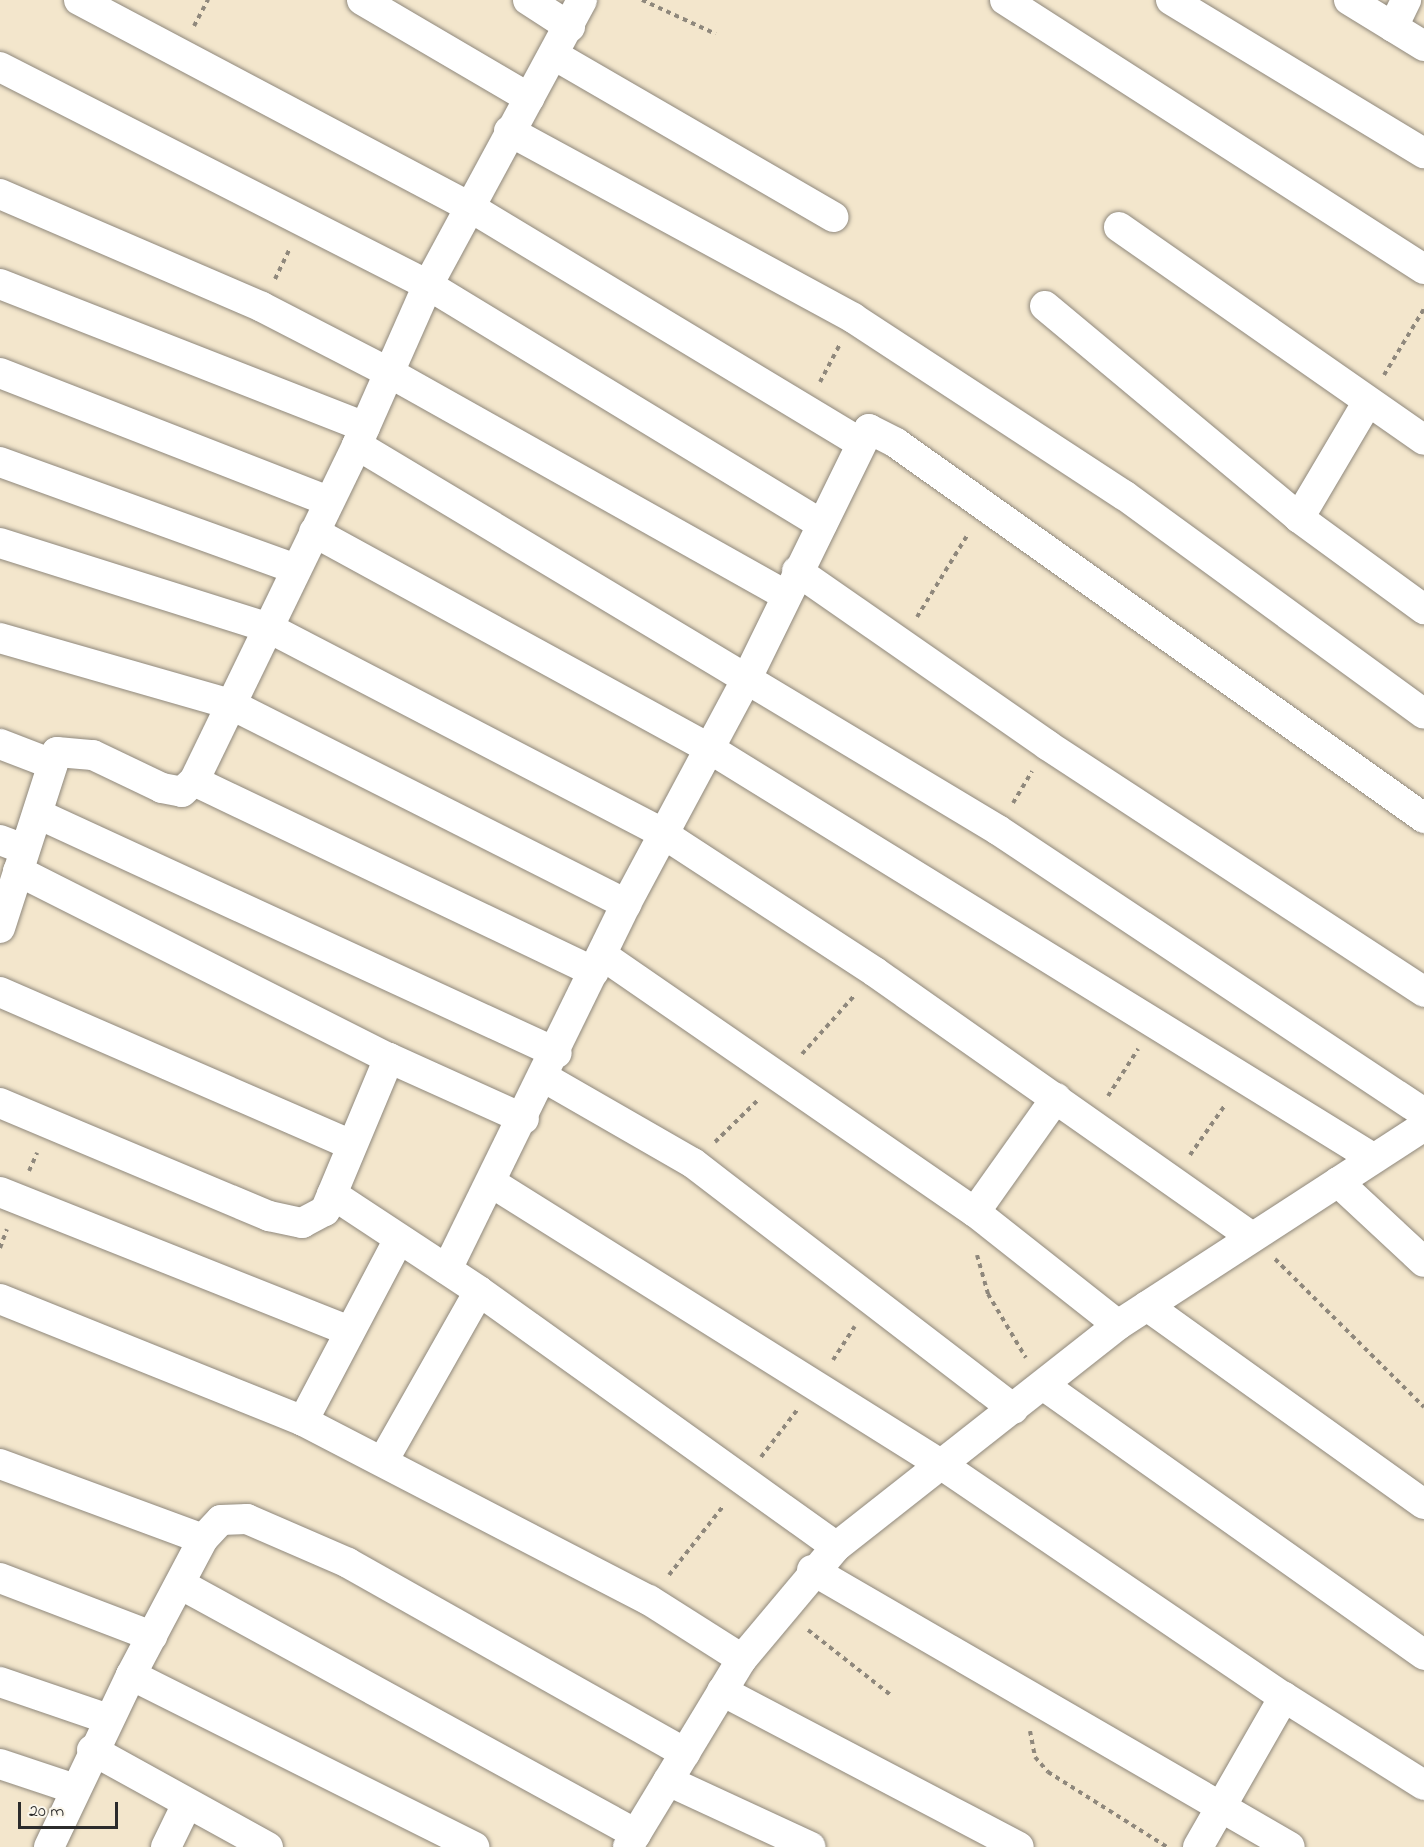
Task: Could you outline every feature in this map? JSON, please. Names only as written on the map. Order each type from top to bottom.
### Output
[{"type":"street","points":[[79,0],[468,207],[807,408],[860,442]]},
{"type":"street","points":[[362,0],[529,98]]},
{"type":"street","points":[[528,0],[570,27]]},
{"type":"street","points":[[0,928],[14,853],[38,814],[57,752],[78,750],[162,788],[182,792],[194,781],[361,436],[428,285],[508,131],[570,27],[582,0]]},
{"type":"street","points":[[1005,0],[1424,269]]},
{"type":"street","points":[[1171,0],[1424,153]]},
{"type":"street","points":[[1349,0],[1424,46]]},
{"type":"street","points":[[1393,27],[1406,0]]},
{"type":"street","points":[[554,55],[834,217]]},
{"type":"street","points":[[0,67],[428,285],[822,525]]},
{"type":"street","points":[[508,131],[853,318],[1124,495],[1424,714]]},
{"type":"street","points":[[0,194],[262,307],[902,642],[1047,744],[1424,992]]},
{"type":"street","points":[[1119,227],[1367,403],[1424,440]]},
{"type":"street","points":[[0,284],[361,436],[998,830],[1424,1113]]},
{"type":"street","points":[[1045,306],[1299,518],[1424,609]]},
{"type":"street","points":[[0,373],[329,501]]},
{"type":"street","points":[[1299,518],[1367,403]]},
{"type":"street","points":[[447,1270],[551,1065],[626,904],[748,676],[860,442],[869,429],[884,434],[984,508],[1424,818]]},
{"type":"street","points":[[0,462],[296,569]]},
{"type":"street","points":[[314,532],[710,749],[1156,1021],[1371,1157]]},
{"type":"street","points":[[0,543],[267,627],[662,833],[875,972],[1174,1178],[1251,1236]]},
{"type":"street","points":[[0,638],[230,704],[626,904]]},
{"type":"street","points":[[0,744],[52,764]]},
{"type":"street","points":[[194,781],[598,964],[779,1079],[975,1212],[1118,1325]]},
{"type":"street","points":[[38,814],[551,1065],[693,1163],[873,1298],[1014,1409]]},
{"type":"street","points":[[14,853],[389,1058],[524,1119]]},
{"type":"street","points":[[0,992],[349,1144]]},
{"type":"street","points":[[0,1103],[50,1122],[268,1216],[302,1223],[315,1219],[332,1194],[349,1144],[389,1058]]},
{"type":"street","points":[[975,1212],[1056,1098]]},
{"type":"street","points":[[180,1584],[632,1840],[742,1659],[780,1608],[812,1570],[836,1547],[1118,1325],[1251,1236],[1338,1182],[1371,1157],[1424,1126]]},
{"type":"street","points":[[1338,1182],[1424,1262]]},
{"type":"street","points":[[492,1183],[942,1465],[1284,1697],[1424,1785]]},
{"type":"street","points":[[332,1194],[479,1291],[745,1479],[836,1547]]},
{"type":"street","points":[[9,1195],[349,1331]]},
{"type":"street","points":[[303,1421],[399,1239]]},
{"type":"street","points":[[383,1461],[479,1291]]},
{"type":"street","points":[[0,1299],[303,1421],[649,1600],[742,1659]]},
{"type":"street","points":[[1147,1306],[1424,1504]]},
{"type":"street","points":[[1043,1385],[1424,1655]]},
{"type":"street","points":[[0,1464],[203,1539]]},
{"type":"street","points":[[49,1847],[92,1750],[131,1675],[203,1539],[222,1520],[247,1519],[274,1528],[348,1563],[685,1753]]},
{"type":"street","points":[[812,1570],[1290,1847]]},
{"type":"street","points":[[0,1578],[152,1636]]},
{"type":"street","points":[[131,1675],[474,1847]]},
{"type":"street","points":[[0,1682],[108,1719]]},
{"type":"street","points":[[722,1691],[1019,1847]]},
{"type":"street","points":[[1198,1847],[1284,1697]]},
{"type":"street","points":[[92,1750],[267,1847]]},
{"type":"street","points":[[0,1764],[75,1790]]},
{"type":"street","points":[[668,1780],[811,1847]]},
{"type":"street","points":[[166,1847],[186,1804]]},
{"type":"path","points":[[642,0],[716,34]]},
{"type":"path","points":[[262,307],[303,220]]},
{"type":"path","points":[[1367,403],[1424,309]]},
{"type":"path","points":[[807,408],[853,318]]},
{"type":"path","points":[[902,642],[984,508]]},
{"type":"path","points":[[998,830],[1047,744]]},
{"type":"path","points":[[693,1163],[779,1079],[875,972]]},
{"type":"path","points":[[1091,1120],[1156,1021]]},
{"type":"path","points":[[1174,1178],[1245,1076]]},
{"type":"path","points":[[9,1195],[50,1122]]},
{"type":"path","points":[[975,1212],[977,1257],[988,1294],[1043,1385]]},
{"type":"path","points":[[1251,1236],[1424,1407]]},
{"type":"path","points":[[649,1600],[816,1386],[873,1298]]},
{"type":"path","points":[[780,1608],[892,1696]]},
{"type":"path","points":[[1032,1698],[1029,1744],[1048,1772],[1168,1847]]}]
